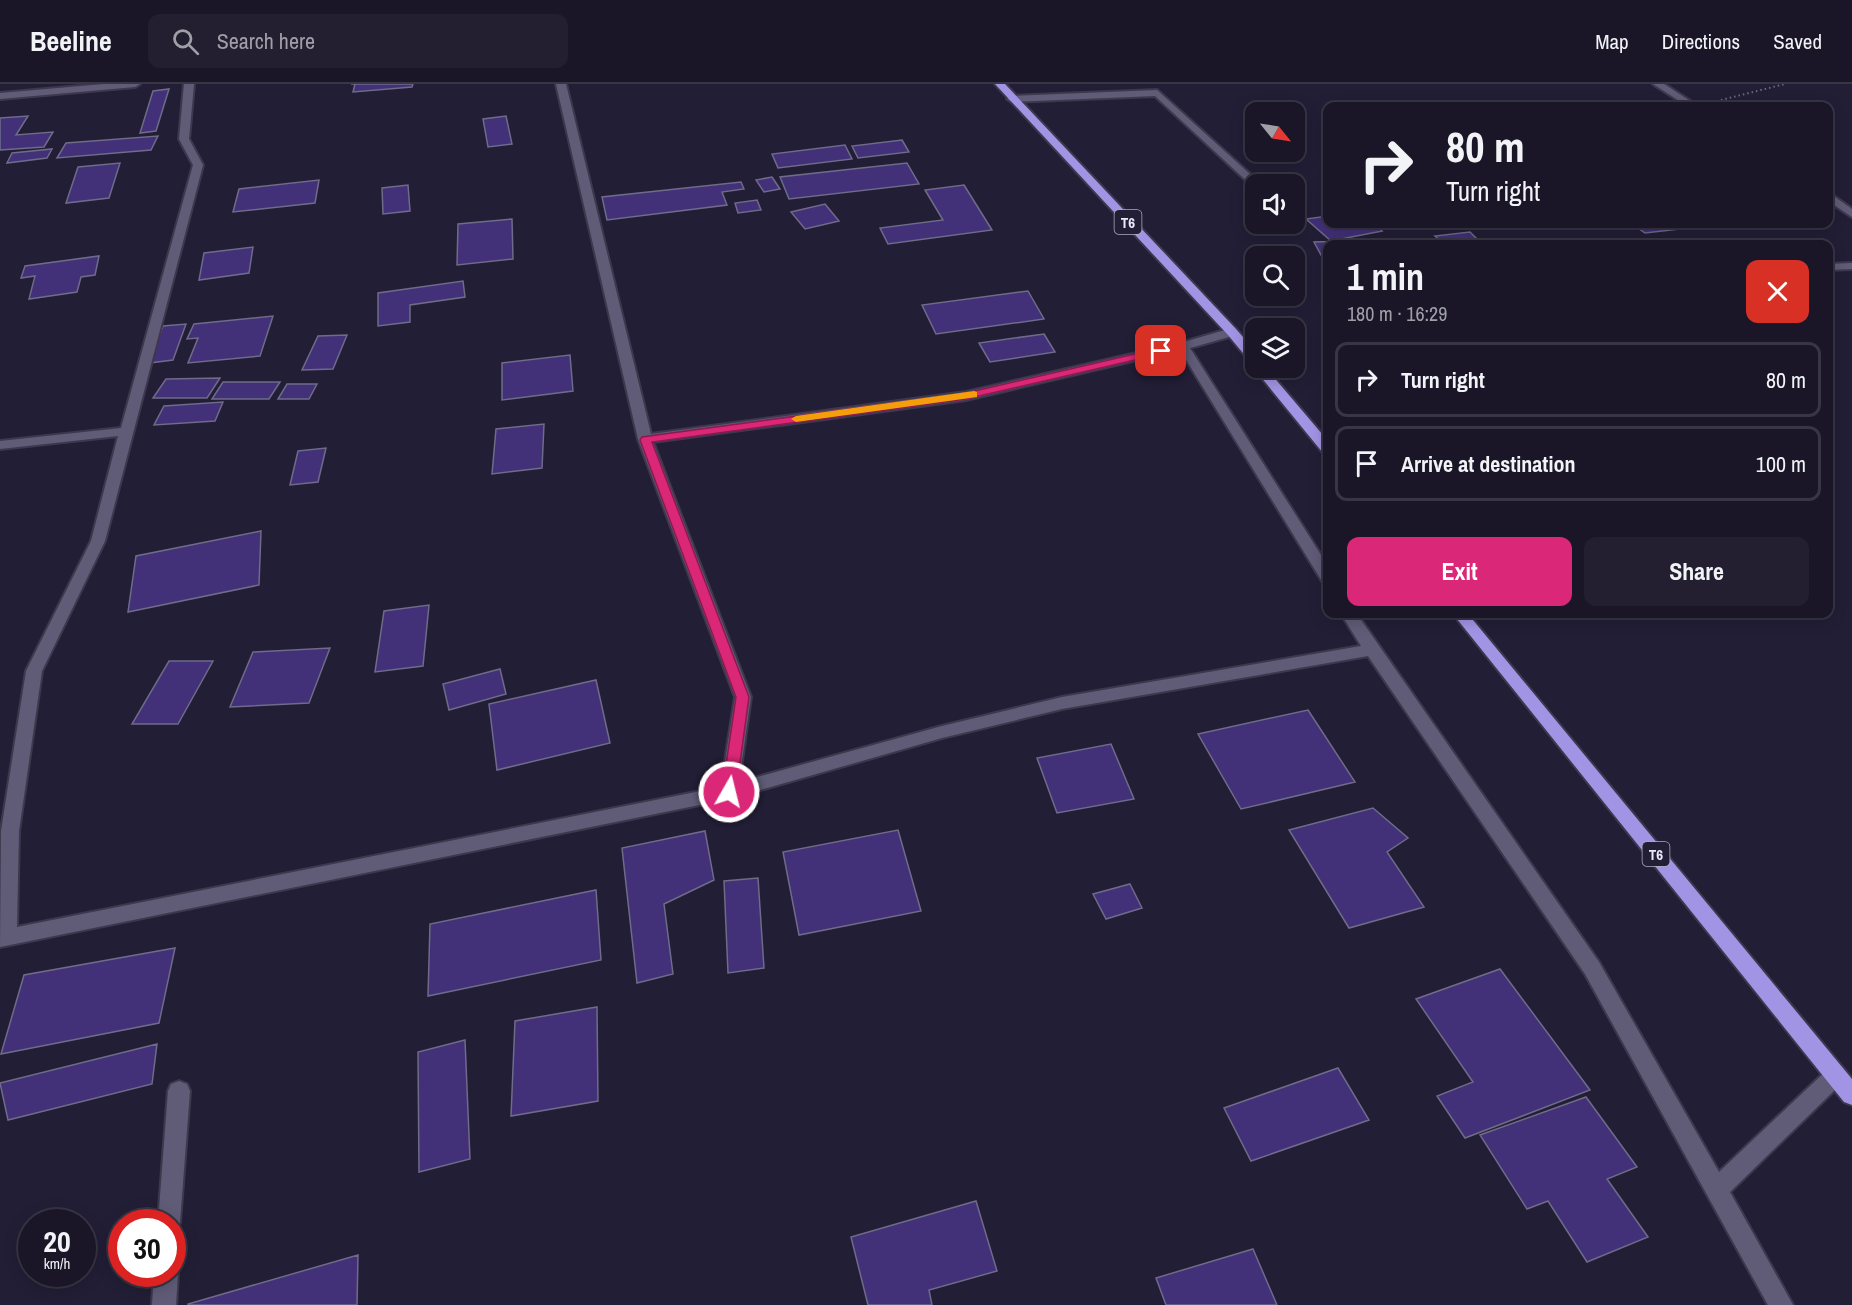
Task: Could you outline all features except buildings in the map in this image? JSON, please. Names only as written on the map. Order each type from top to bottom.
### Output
[{"type":"highway","name":"T6","points":[[1000,84],[1245,348]]},
{"type":"highway","points":[[1268,378],[1323,444]]},
{"type":"highway","name":"T6","points":[[1463,618],[1852,1095]]},
{"type":"street","points":[[0,96],[44,88],[135,84]]},
{"type":"street","points":[[189,84],[184,139],[198,165],[98,541],[34,671],[10,831],[4,938],[729,792],[942,732],[1062,703],[1372,650]]},
{"type":"street","points":[[561,84],[645,440],[743,697],[729,792]]},
{"type":"street","points":[[1658,84],[1687,102]]},
{"type":"street","points":[[1012,99],[1157,93],[1245,174]]},
{"type":"street","points":[[1833,199],[1852,214]]},
{"type":"street","points":[[1833,267],[1852,266]]},
{"type":"street","points":[[645,440],[966,396],[1183,346],[1232,332]]},
{"type":"street","points":[[1183,346],[1323,571]]},
{"type":"street","points":[[0,446],[126,431]]},
{"type":"street","points":[[1352,618],[1592,968],[1781,1305]]},
{"type":"street","points":[[1716,1190],[1836,1075]]},
{"type":"street","points":[[171,1209],[179,1091]]},
{"type":"street","points":[[164,1305],[165,1287]]},
{"type":"path","points":[[1719,101],[1785,84]]},
{"type":"slow traffic","points":[[796,419],[974,394]]},
{"type":"route","points":[[729,792],[743,697],[645,440],[966,396],[1161,351]]}]
